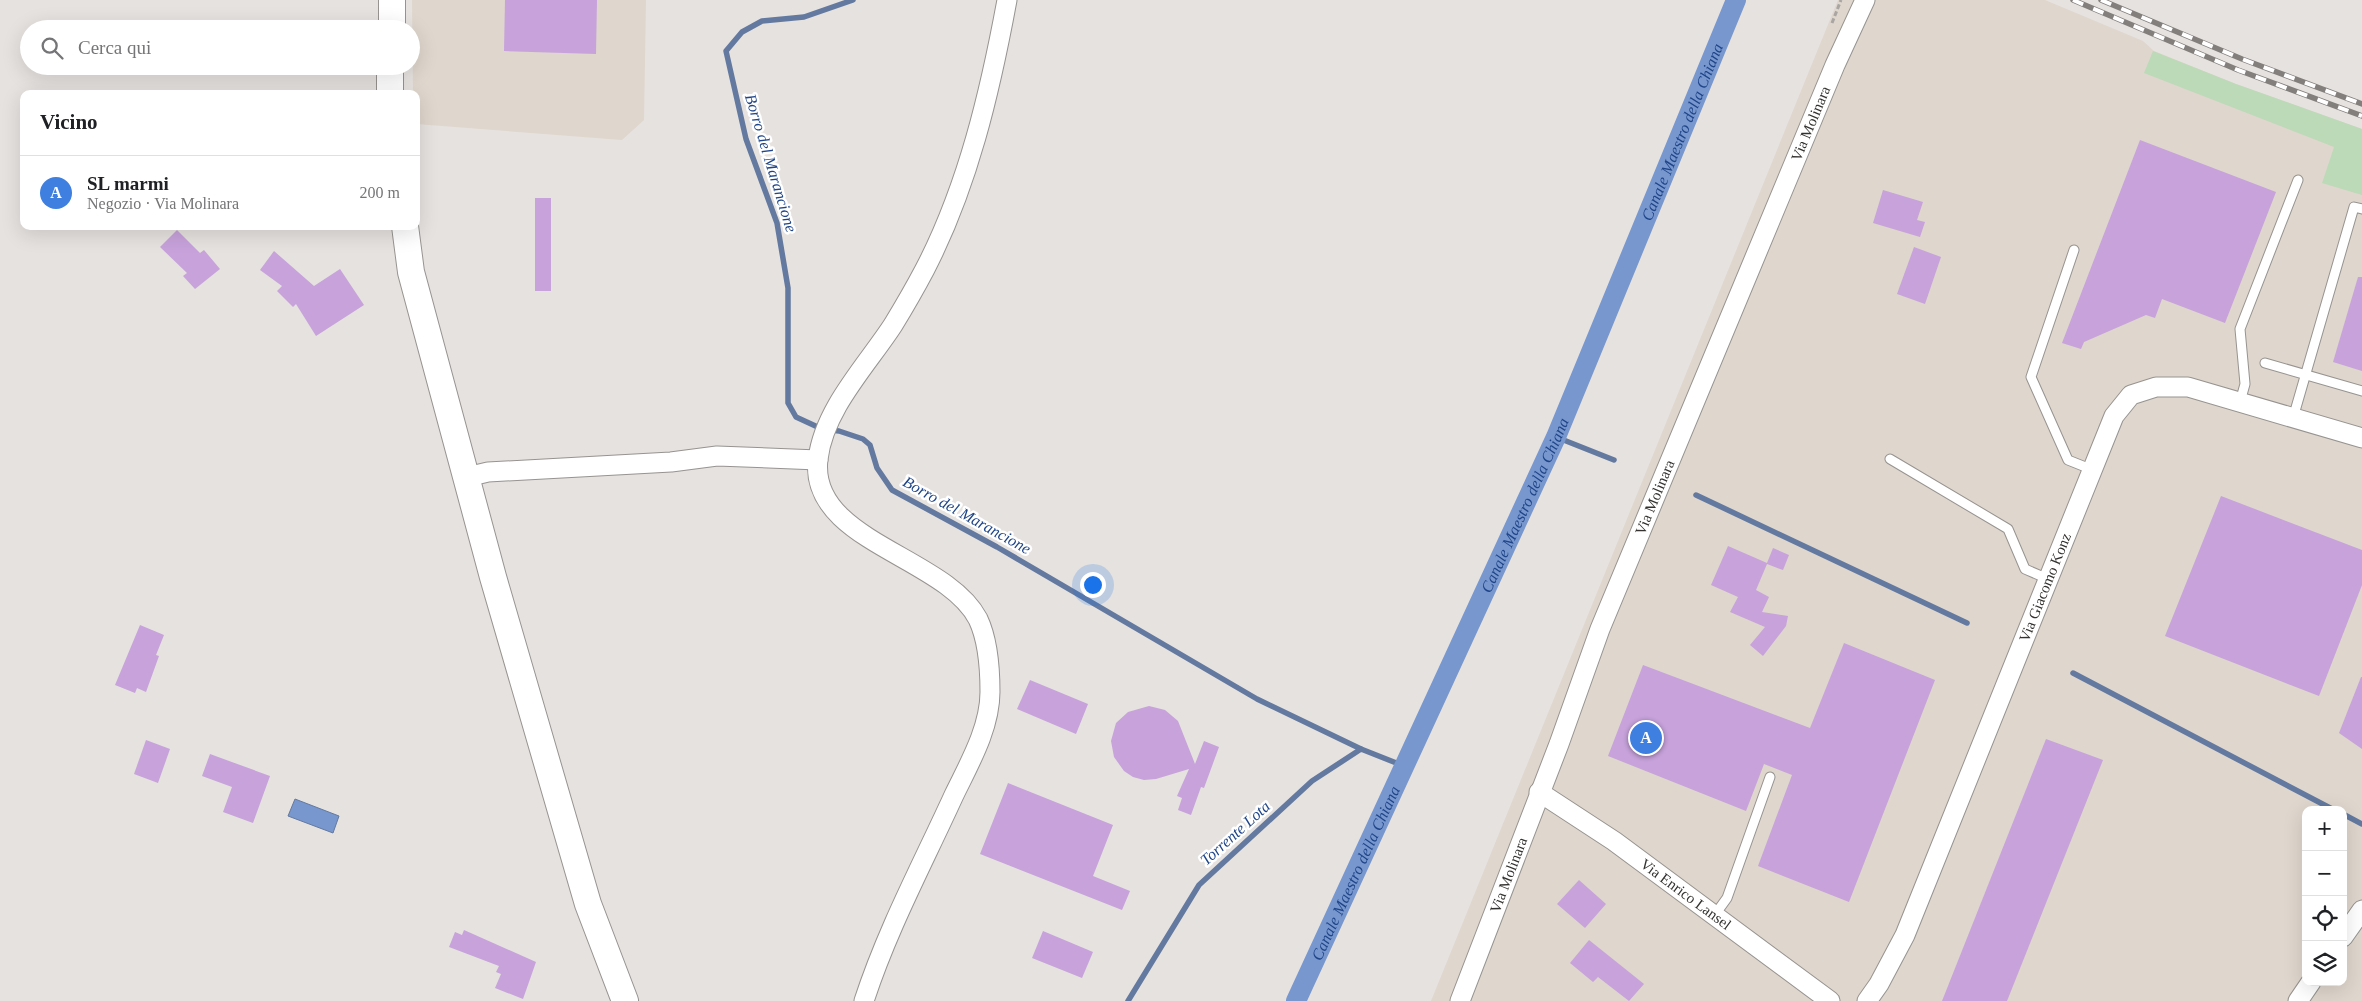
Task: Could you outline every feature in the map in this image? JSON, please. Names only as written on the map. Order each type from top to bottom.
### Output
[{"type":"main road","points":[[392,0],[392,20]]},
{"type":"main road","points":[[390,75],[390,90]]},
{"type":"main road","points":[[406,230],[411,272],[493,577],[588,904],[625,1001]]},
{"type":"street","points":[[864,1001],[879,956],[982,736],[990,696],[988,654],[978,619],[962,598],[927,572],[870,538],[835,512],[820,486],[818,460],[829,424],[847,389],[893,325],[925,268],[954,207],[976,139],[1007,0]]},
{"type":"street","name":"Via Molinara","points":[[1460,1001],[1559,744],[1600,629],[1835,65],[1865,0]]},
{"type":"street","name":"Via Giacomo Konz","points":[[1868,1001],[1879,984],[1904,935],[2114,416],[2131,395],[2156,387],[2188,387],[2362,438]]},
{"type":"street","points":[[467,477],[488,472],[671,462],[717,456],[818,460]]},
{"type":"street","name":"Via Enrico Lansel","points":[[1539,792],[1614,841],[1830,1001]]},
{"type":"street","points":[[2347,931],[2362,910]]},
{"type":"street","points":[[2298,1001],[2308,986]]},
{"type":"lane","points":[[2240,402],[2245,384],[2240,329],[2298,180]]},
{"type":"lane","points":[[2293,418],[2354,206],[2362,209]]},
{"type":"lane","points":[[2074,250],[2031,377],[2068,460],[2093,470]]},
{"type":"lane","points":[[2265,363],[2362,391]]},
{"type":"lane","points":[[1890,459],[2008,529],[2025,569],[2048,579]]},
{"type":"lane","points":[[1714,916],[1728,898],[1770,777]]},
{"type":"shaded area","points":[[412,0],[646,0],[644,120],[622,140],[420,124],[420,90],[413,90],[413,75],[420,75],[420,20],[412,20]]},
{"type":"shaded area","points":[[1838,0],[2045,0],[2143,41],[2154,51],[2236,84],[2362,129],[2362,1001],[1431,1001]]},
{"type":"green space","points":[[2153,51],[2236,84],[2362,129],[2362,195],[2322,183],[2334,147],[2144,73]]},
{"type":"water","points":[[295,799],[339,816],[333,833],[288,816]]},
{"type":"building","points":[[505,0],[597,0],[596,54],[504,51]]},
{"type":"building","points":[[2140,140],[2276,192],[2225,323],[2162,299],[2155,318],[2146,315],[2084,342],[2081,349],[2062,343]]},
{"type":"building","points":[[1883,190],[1923,202],[1917,220],[1925,222],[1920,237],[1873,223]]},
{"type":"building","points":[[535,198],[551,198],[551,291],[535,291]]},
{"type":"building","points":[[177,230],[200,253],[204,250],[220,269],[195,289],[183,276],[187,273],[160,247]]},
{"type":"building","points":[[1914,247],[1941,257],[1925,304],[1897,294]]},
{"type":"building","points":[[274,251],[314,286],[340,269],[364,305],[316,336],[296,304],[293,307],[277,291],[282,286],[260,270]]},
{"type":"building","points":[[2358,277],[2362,277],[2362,371],[2333,362]]},
{"type":"building","points":[[2221,496],[2362,550],[2362,585],[2319,696],[2165,636]]},
{"type":"building","points":[[1728,546],[1767,563],[1773,548],[1789,555],[1783,570],[1767,564],[1756,590],[1769,597],[1762,612],[1788,616],[1786,626],[1763,656],[1750,645],[1765,627],[1730,612],[1738,597],[1711,585]]},
{"type":"building","points":[[140,625],[164,635],[156,655],[159,656],[146,692],[137,688],[135,693],[115,685]]},
{"type":"building","points":[[1844,643],[1935,680],[1849,902],[1758,866],[1792,775],[1764,764],[1746,811],[1608,756],[1643,665],[1810,728]]},
{"type":"building","points":[[2362,677],[2362,749],[2339,733]]},
{"type":"building","points":[[1030,680],[1088,704],[1076,734],[1017,709]]},
{"type":"building","points":[[1149,706],[1165,710],[1178,721],[1195,764],[1204,741],[1219,747],[1204,788],[1201,787],[1191,815],[1178,810],[1182,798],[1177,796],[1189,769],[1156,779],[1144,780],[1133,777],[1124,771],[1114,757],[1111,741],[1116,723],[1128,712]]},
{"type":"building","points":[[2046,739],[2103,760],[2007,1001],[1942,1001]]},
{"type":"building","points":[[146,740],[170,749],[158,783],[134,774]]},
{"type":"building","points":[[210,754],[270,776],[253,823],[223,812],[232,787],[202,776]]},
{"type":"building","points":[[1008,783],[1113,825],[1093,876],[1130,891],[1122,910],[980,854]]},
{"type":"building","points":[[1579,880],[1606,904],[1585,928],[1557,904]]},
{"type":"building","points":[[464,930],[536,962],[523,999],[495,988],[501,974],[496,972],[499,966],[449,947],[455,932],[462,935]]},
{"type":"building","points":[[1043,931],[1093,952],[1082,978],[1032,958]]},
{"type":"building","points":[[1589,940],[1644,984],[1629,1001],[1598,977],[1593,982],[1570,963]]},
{"type":"waterway","name":"Borro del Marancione","points":[[853,0],[804,17],[762,21],[742,32],[726,51],[746,139],[777,223],[788,288],[788,403],[796,417],[822,429],[839,431],[863,439],[870,445],[877,468],[892,490],[997,547],[1257,699],[1361,749]]},
{"type":"waterway","name":"Canale Maestro della Chiana","points":[[1296,1001],[1556,437],[1736,0]]},
{"type":"waterway","points":[[1556,437],[1614,460]]},
{"type":"waterway","points":[[1696,495],[1967,623]]},
{"type":"waterway","points":[[2073,673],[2326,806]]},
{"type":"waterway","name":"Torrente Lota","points":[[1128,1001],[1199,885],[1312,781],[1361,749],[1404,766]]},
{"type":"waterway","points":[[2347,816],[2362,824]]},
{"type":"railway","points":[[2073,0],[2238,70],[2362,116]]},
{"type":"railway","points":[[2101,0],[2242,59],[2362,104]]},
{"type":"place","name":"SL marmi","points":[[1646,738]]}]
